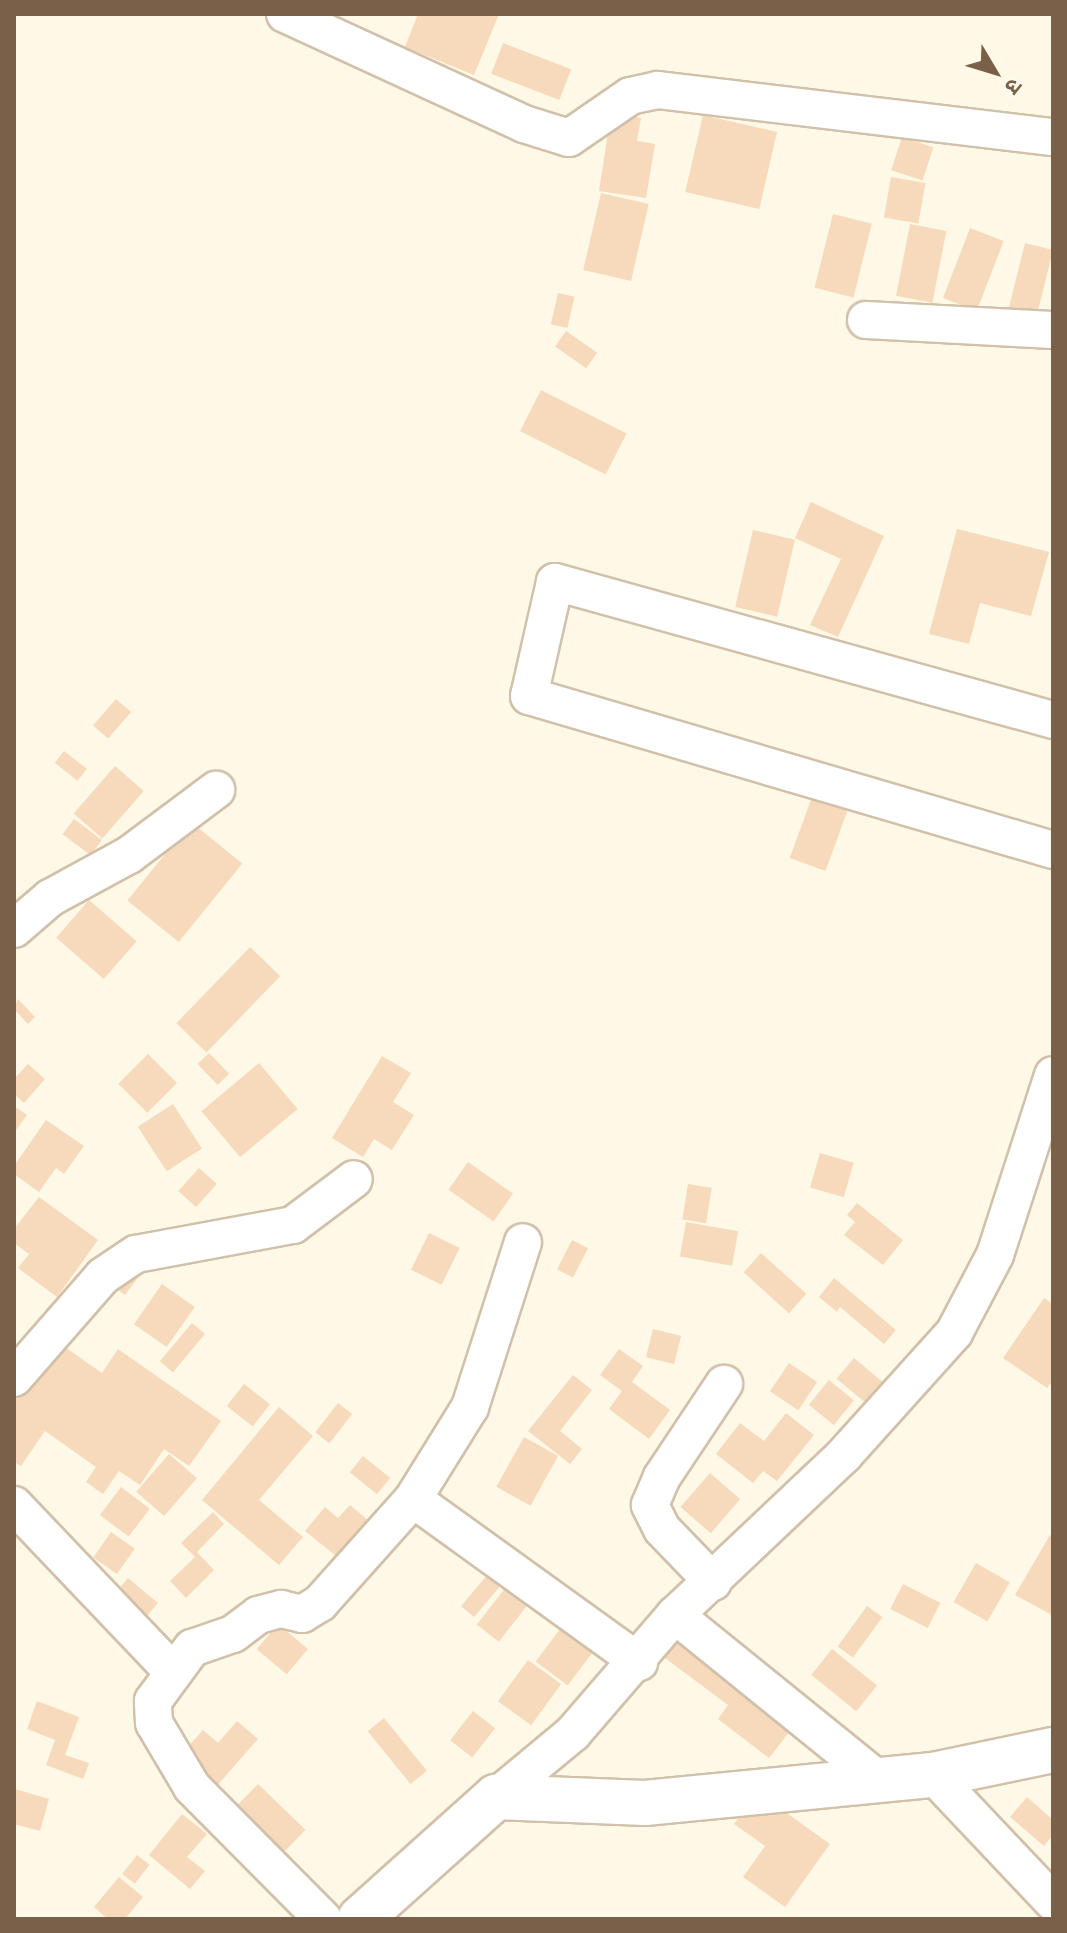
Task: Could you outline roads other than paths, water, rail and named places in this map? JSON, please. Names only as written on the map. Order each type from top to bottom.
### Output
[{"type":"street","points":[[285,14],[524,124],[569,138],[630,96],[658,90],[1053,137]]},
{"type":"street","points":[[866,320],[1053,330]]},
{"type":"street","points":[[1053,720],[555,582],[529,696],[1053,850]]},
{"type":"street","points":[[14,929],[50,898],[129,855],[216,790]]},
{"type":"street","points":[[360,1919],[496,1797],[573,1733],[639,1662],[675,1615],[713,1582],[897,1401],[954,1333],[995,1255],[1053,1075]]},
{"type":"street","points":[[14,1378],[103,1276],[136,1254],[293,1225],[354,1179]]},
{"type":"street","points":[[323,1919],[192,1787],[151,1712],[172,1671],[192,1648],[233,1634],[258,1615],[281,1609],[302,1614],[320,1603],[413,1499],[470,1407],[523,1242]]},
{"type":"street","points":[[713,1582],[662,1529],[650,1505],[662,1477],[724,1384]]},
{"type":"street","points":[[413,1499],[639,1662]]},
{"type":"street","points":[[14,1505],[172,1671]]},
{"type":"street","points":[[675,1615],[875,1777]]},
{"type":"street","points":[[496,1797],[645,1803],[875,1777],[933,1775],[1053,1750]]},
{"type":"street","points":[[933,1775],[1053,1902]]}]
